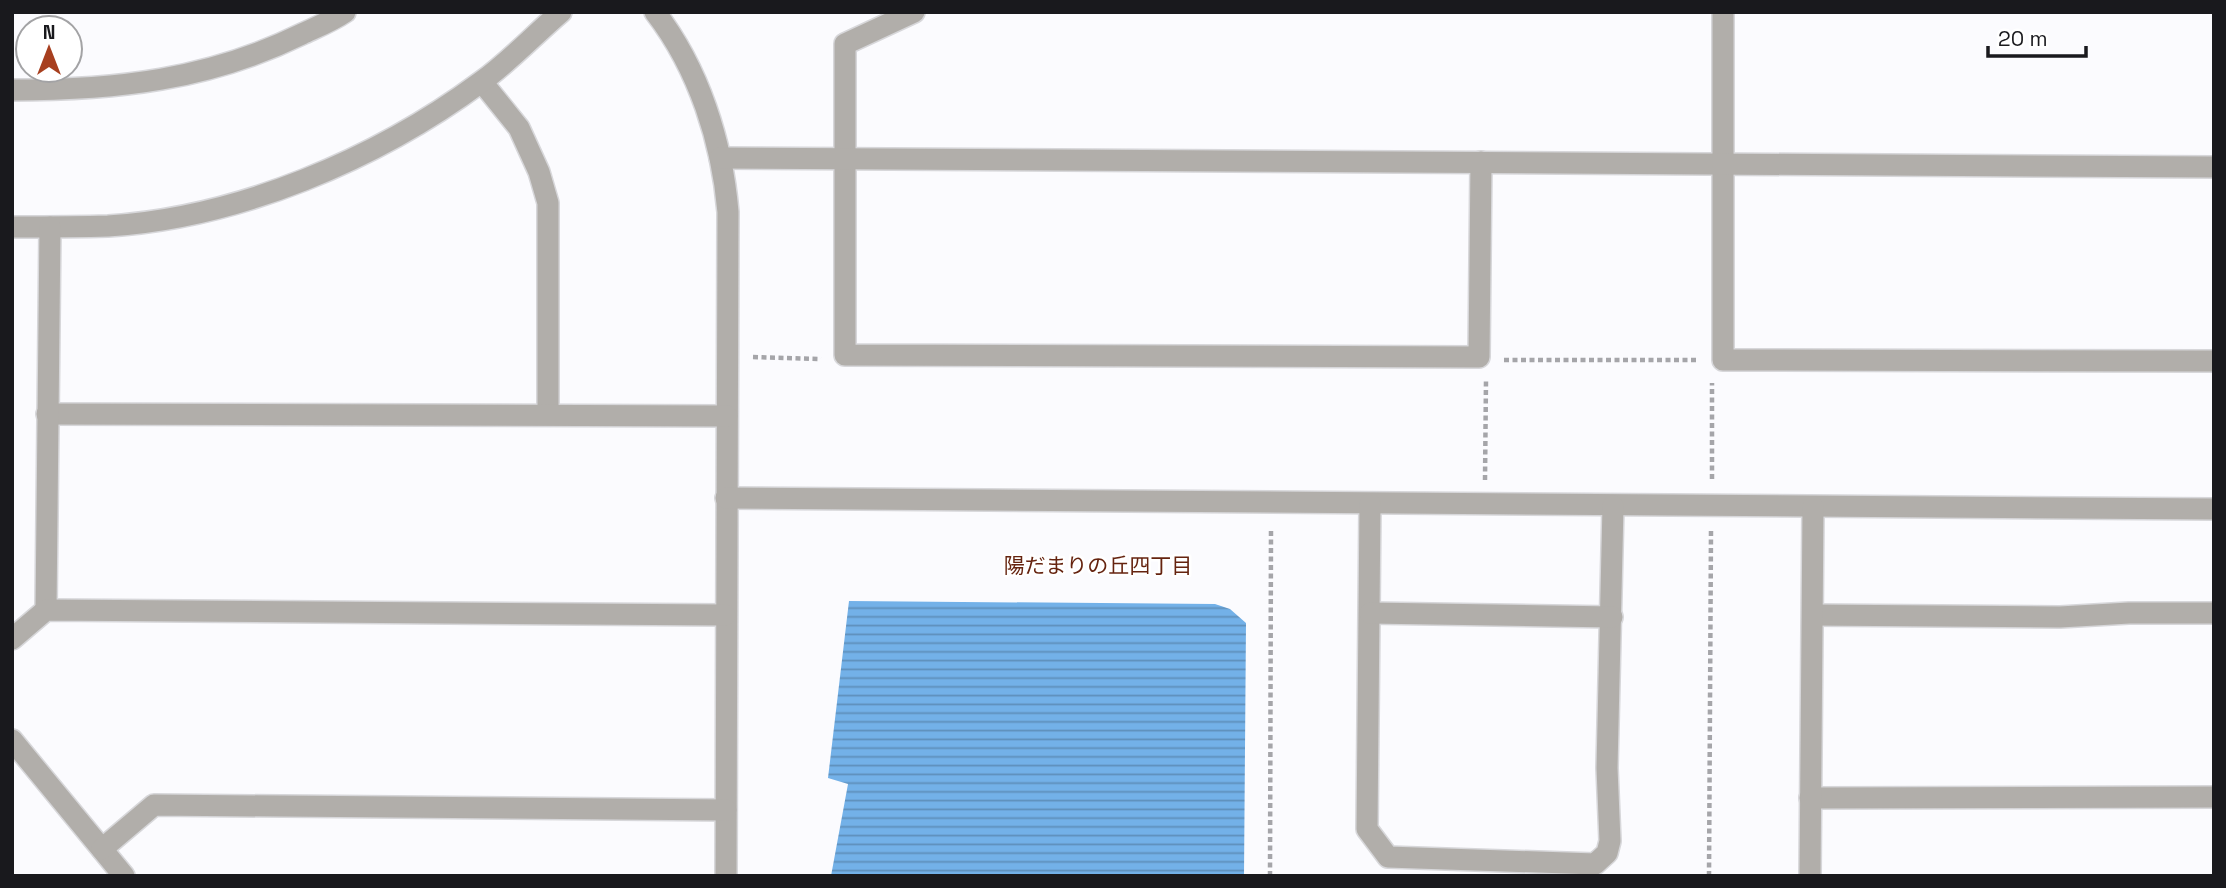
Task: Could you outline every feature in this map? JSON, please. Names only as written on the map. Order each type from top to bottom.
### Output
[{"type":"street","points":[[12,90],[110,88],[215,69],[278,46],[345,12]]},
{"type":"street","points":[[12,227],[109,225],[184,215],[258,196],[338,166],[412,128],[482,82],[561,12]]},
{"type":"street","points":[[655,12],[682,52],[699,89],[726,185],[726,876]]},
{"type":"street","points":[[914,12],[845,44],[845,355],[1479,357],[1481,162]]},
{"type":"street","points":[[1723,12],[1723,360],[2214,361]]},
{"type":"street","points":[[482,82],[519,128],[539,172],[548,203],[548,414]]},
{"type":"street","points":[[720,158],[2214,167]]},
{"type":"street","points":[[46,610],[50,227]]},
{"type":"street","points":[[47,414],[727,416]]},
{"type":"street","points":[[726,498],[2214,509]]},
{"type":"street","points":[[1370,504],[1367,829],[1388,856],[1595,864],[1607,853],[1610,841],[1607,768],[1613,506]]},
{"type":"street","points":[[1810,876],[1813,507]]},
{"type":"street","points":[[12,639],[46,610],[725,615]]},
{"type":"street","points":[[1370,613],[1612,617]]},
{"type":"street","points":[[1813,615],[2060,617],[2129,613],[2214,613]]},
{"type":"street","points":[[12,740],[124,876]]},
{"type":"street","points":[[1810,798],[2214,797]]},
{"type":"street","points":[[102,849],[154,805],[726,810]]},
{"type":"path","points":[[749,357],[828,359],[845,355]]},
{"type":"path","points":[[1479,357],[1497,360],[1696,360]]},
{"type":"path","points":[[1479,357],[1486,373],[1485,505]]},
{"type":"path","points":[[1709,876],[1712,379]]},
{"type":"path","points":[[1270,876],[1271,503]]},
{"type":"water","points":[[849,601],[1215,604],[1230,609],[1246,623],[1244,876],[831,876],[848,784],[828,778]]},
{"type":"district","name":"陽だまりの丘四丁目","points":[[1098,566]]}]
